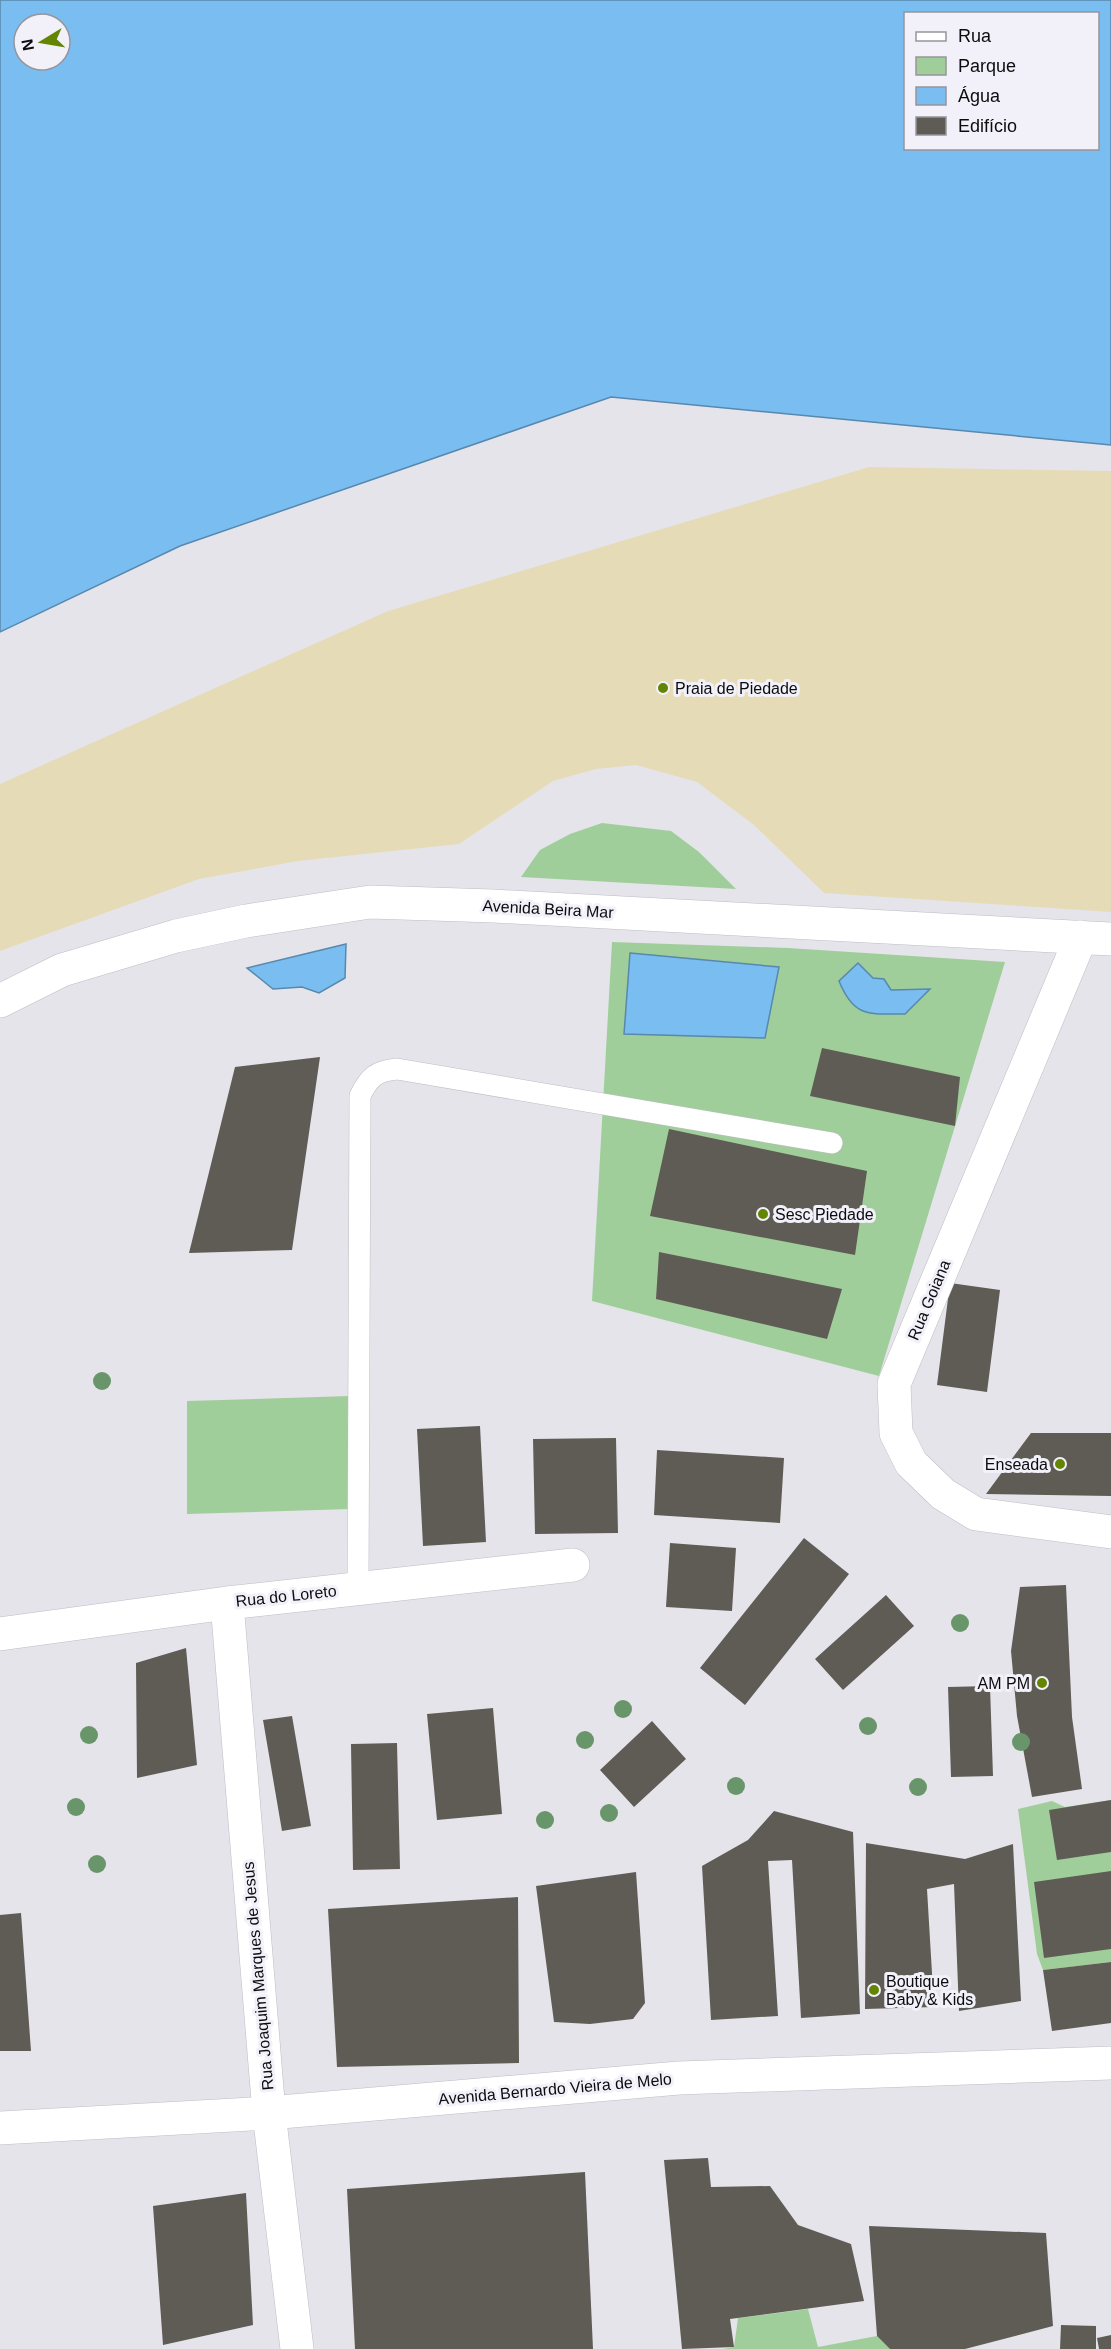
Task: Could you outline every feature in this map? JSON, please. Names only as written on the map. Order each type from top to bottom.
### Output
[{"type":"street","name":"Avenida Beira Mar","points":[[0,1001],[62,970],[176,936],[246,921],[370,902],[492,906],[1096,938]]},
{"type":"street","name":"Rua Goiana","points":[[1096,938],[894,1384],[896,1433],[911,1463],[943,1494],[976,1514],[1020,1522],[1111,1532]]},
{"type":"street","name":"Rua do Loreto","points":[[0,1634],[227,1603],[573,1565]]},
{"type":"street","name":"Rua Joaquim Marques de Jesus","points":[[227,1603],[269,2113],[297,2349]]},
{"type":"street","name":"Avenida Bernardo Vieira de Melo","points":[[0,2128],[269,2113],[679,2078],[1111,2063]]},
{"type":"lane","points":[[357,1588],[360,1096],[367,1080],[378,1071],[397,1069],[832,1143]]},
{"type":"green space","points":[[602,823],[671,831],[699,852],[736,889],[521,877],[540,850],[570,834]]},
{"type":"green space","name":"Sesc Piedade","points":[[612,942],[788,948],[1005,962],[879,1376],[592,1301]]},
{"type":"green space","points":[[350,1396],[350,1509],[187,1514],[187,1401]]},
{"type":"green space","points":[[1111,1800],[1111,1962],[1043,1970],[1037,1954],[1018,1809],[1052,1801],[1065,1807]]},
{"type":"green space","points":[[808,2309],[818,2347],[877,2336],[890,2349],[723,2349],[734,2347],[738,2318]]},
{"type":"sand","name":"Praia de Piedade","points":[[869,467],[1111,471],[1111,912],[824,893],[754,825],[697,782],[636,765],[596,769],[553,781],[459,844],[298,861],[199,879],[0,951],[0,784],[388,611]]},
{"type":"water","points":[[0,0],[1111,0],[1111,445],[611,397],[180,546],[0,632]]},
{"type":"water","points":[[346,944],[345,978],[319,993],[302,987],[273,989],[247,968]]},
{"type":"water","points":[[630,953],[779,967],[765,1038],[624,1034]]},
{"type":"water","points":[[858,963],[873,978],[884,979],[891,990],[930,989],[905,1014],[864,1011],[851,1002],[839,981]]},
{"type":"building","points":[[822,1048],[960,1077],[955,1126],[810,1096]]},
{"type":"building","points":[[320,1057],[292,1250],[189,1253],[235,1067]]},
{"type":"building","points":[[669,1129],[867,1171],[855,1255],[650,1216]]},
{"type":"building","points":[[659,1252],[842,1289],[827,1339],[656,1299]]},
{"type":"building","points":[[950,1283],[1000,1290],[987,1392],[937,1385]]},
{"type":"building","points":[[480,1426],[486,1542],[423,1546],[417,1429]]},
{"type":"building","name":"Enseada","points":[[1031,1433],[1111,1433],[1111,1496],[986,1494]]},
{"type":"building","points":[[616,1438],[618,1533],[535,1534],[533,1439]]},
{"type":"building","points":[[657,1450],[784,1458],[780,1523],[654,1515]]},
{"type":"building","points":[[804,1538],[849,1574],[745,1705],[700,1668]]},
{"type":"building","points":[[670,1543],[736,1548],[732,1611],[666,1607]]},
{"type":"building","name":"AM PM","points":[[1066,1585],[1072,1717],[1082,1789],[1032,1797],[1017,1716],[1011,1651],[1020,1587]]},
{"type":"building","points":[[886,1595],[914,1626],[843,1690],[815,1659]]},
{"type":"building","points":[[186,1648],[197,1765],[137,1778],[136,1663]]},
{"type":"building","points":[[990,1686],[993,1776],[951,1777],[948,1687]]},
{"type":"building","points":[[493,1708],[502,1814],[437,1820],[427,1714]]},
{"type":"building","points":[[292,1716],[311,1826],[282,1831],[263,1720]]},
{"type":"building","points":[[652,1721],[686,1759],[634,1807],[600,1770]]},
{"type":"building","points":[[397,1743],[400,1869],[353,1870],[351,1744]]},
{"type":"building","points":[[1111,1800],[1111,1852],[1057,1860],[1049,1810]]},
{"type":"building","points":[[774,1811],[853,1832],[860,2014],[801,2018],[792,1860],[768,1861],[778,2016],[711,2020],[702,1866],[748,1840]]},
{"type":"building","points":[[866,1843],[965,1859],[1013,1844],[1021,2001],[959,2011],[954,1884],[927,1889],[934,2007],[865,2009]]},
{"type":"building","points":[[1111,1871],[1111,1949],[1044,1958],[1034,1882]]},
{"type":"building","points":[[636,1872],[645,2003],[633,2019],[590,2024],[554,2022],[536,1886]]},
{"type":"building","points":[[518,1897],[519,2063],[337,2067],[328,1909]]},
{"type":"building","points":[[21,1913],[31,2051],[0,2051],[0,1915]]},
{"type":"building","points":[[1111,1962],[1111,2023],[1052,2031],[1043,1970]]},
{"type":"building","points":[[708,2158],[711,2187],[770,2186],[798,2225],[851,2244],[864,2301],[730,2319],[734,2347],[682,2349],[664,2160]]},
{"type":"building","points":[[585,2172],[593,2349],[355,2349],[347,2189]]},
{"type":"building","points":[[246,2193],[253,2325],[163,2345],[153,2206]]},
{"type":"building","points":[[869,2226],[1046,2233],[1053,2326],[965,2349],[890,2349],[877,2336]]},
{"type":"building","points":[[1061,2325],[1096,2326],[1096,2349],[1060,2349]]},
{"type":"building","points":[[1111,2335],[1111,2349],[1099,2349],[1097,2338]]},
{"type":"place","name":"Praia de Piedade","points":[[663,688]]},
{"type":"place","name":"Sesc Piedade","points":[[763,1214]]},
{"type":"place","name":"Enseada","points":[[1060,1464]]},
{"type":"place","name":"AM PM","points":[[1042,1683]]},
{"type":"place","name":"Boutique Baby & Kids","points":[[874,1990]]}]
